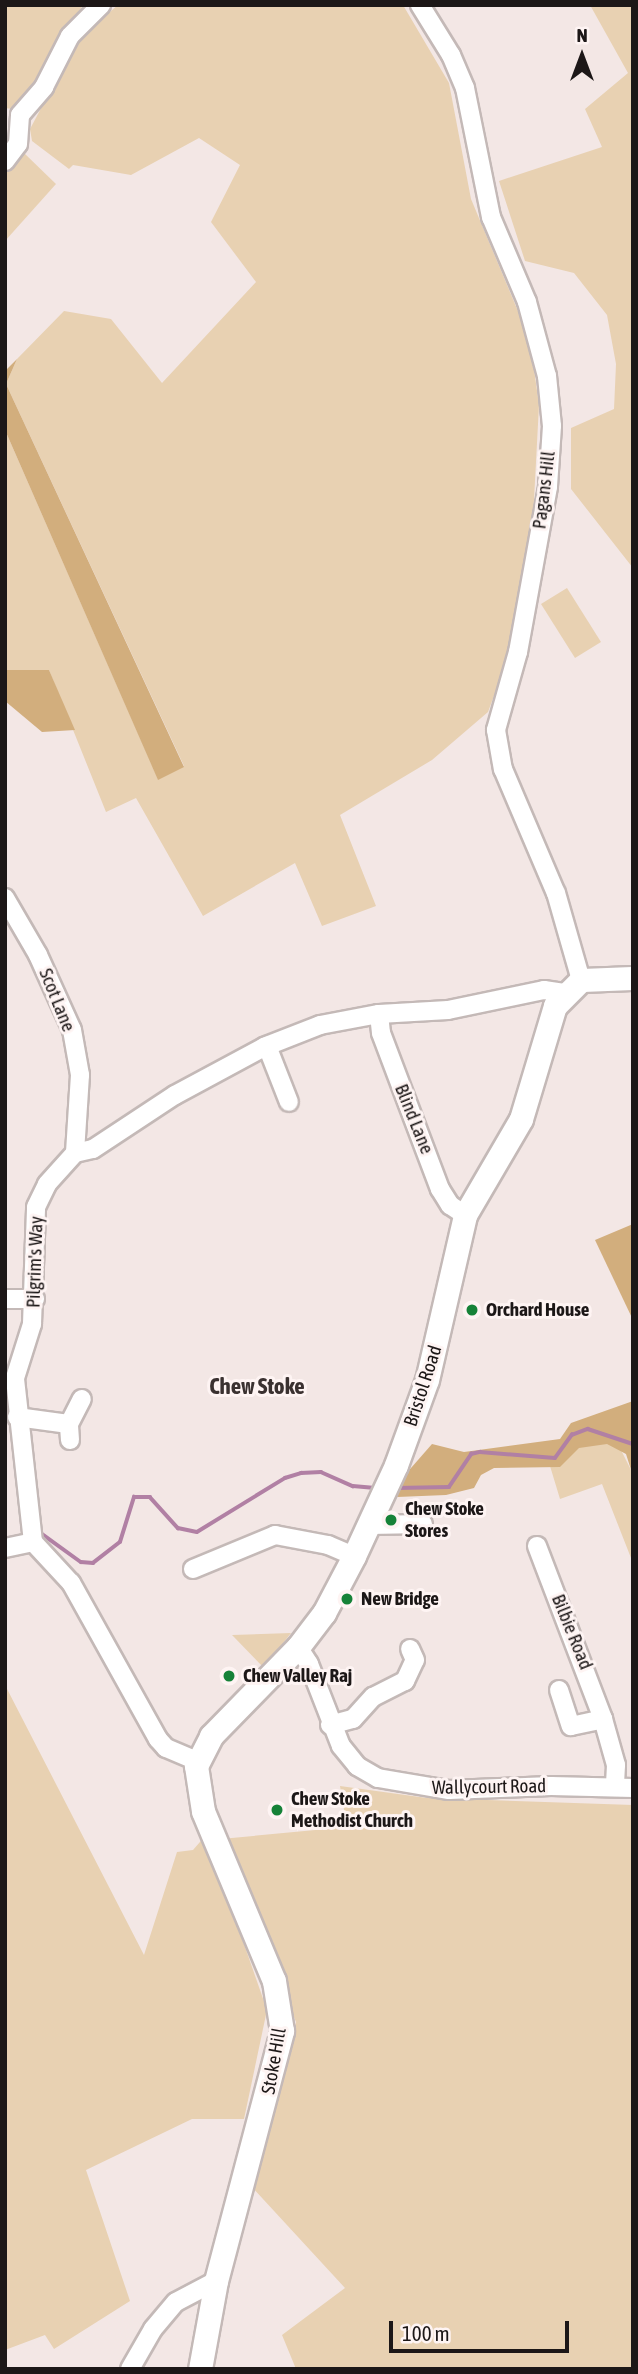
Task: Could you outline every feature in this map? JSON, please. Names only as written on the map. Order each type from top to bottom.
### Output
[{"type":"main road","points":[[574,986],[633,978]]},
{"type":"main road","name":"Bristol Road","points":[[197,1760],[211,1736],[298,1647],[324,1613],[354,1556],[386,1488],[427,1380],[465,1215],[521,1119],[550,1019],[574,986]]},
{"type":"main road","name":"Stoke Hill","points":[[197,1760],[195,1781],[203,1811],[260,1944],[282,2014],[272,2081],[216,2281],[200,2369]]},
{"type":"street","points":[[5,161],[21,135],[13,115],[44,87],[70,36],[101,5]]},
{"type":"street","name":"Pagans Hill","points":[[429,8],[466,88],[491,217],[527,302],[547,376],[552,426],[548,487],[518,652],[496,730],[503,768],[556,893],[574,986]]},
{"type":"street","name":"Scot Lane","points":[[5,898],[38,955],[72,1030],[79,1075],[75,1153]]},
{"type":"street","name":"Pilgrim's Way","points":[[32,1535],[15,1378],[35,1299],[36,1207],[47,1184],[75,1153],[93,1149],[175,1095],[267,1046],[320,1025],[379,1014],[448,1010],[574,986]]},
{"type":"street","name":"Blind Lane","points":[[379,1014],[380,1032],[440,1189],[450,1205],[465,1215]]},
{"type":"street","points":[[267,1046],[289,1102]]},
{"type":"street","points":[[5,1299],[35,1299]]},
{"type":"street","points":[[5,1437],[18,1419],[69,1432],[82,1399]]},
{"type":"street","points":[[369,1525],[423,1524]]},
{"type":"street","points":[[5,1548],[32,1535],[71,1583],[158,1739],[180,1755],[197,1760]]},
{"type":"street","points":[[193,1569],[243,1553],[278,1535],[354,1556]]},
{"type":"street","name":"Bilbie Road","points":[[537,1546],[603,1719],[624,1788]]},
{"type":"street","name":"Wallycourt Road","points":[[298,1647],[309,1664],[330,1725],[357,1766],[406,1786],[449,1790],[624,1788]]},
{"type":"street","points":[[330,1725],[352,1719],[373,1697],[405,1681],[415,1660],[410,1648]]},
{"type":"street","points":[[559,1690],[571,1726],[603,1719]]},
{"type":"street","points":[[130,2369],[153,2329],[176,2302],[216,2281]]},
{"type":"shaded area","points":[[5,5],[83,5],[24,99],[12,109],[5,108]]},
{"type":"shaded area","points":[[118,5],[403,5],[449,83],[471,199],[520,316],[534,369],[539,405],[533,519],[509,655],[488,712],[432,760],[340,815],[376,906],[322,926],[295,863],[203,916],[136,798],[106,812],[49,670],[5,670],[5,430],[158,779],[184,766],[6,384],[17,359],[64,311],[111,319],[162,383],[256,282],[211,222],[240,165],[199,138],[131,175],[73,165],[69,169],[32,141],[30,129],[78,39]]},
{"type":"shaded area","points":[[590,5],[633,5],[633,568],[571,489],[571,428],[614,409],[616,364],[607,315],[574,273],[525,261],[499,181],[602,147],[585,109],[628,73]]},
{"type":"shaded area","points":[[24,153],[56,184],[5,241],[5,174]]},
{"type":"shaded area","points":[[17,359],[6,384],[184,767],[158,780],[5,430],[5,371]]},
{"type":"shaded area","points":[[567,588],[601,642],[575,658],[541,604]]},
{"type":"shaded area","points":[[5,670],[49,670],[75,730],[42,732],[5,701]]},
{"type":"shaded area","points":[[633,1224],[633,1320],[595,1240]]},
{"type":"shaded area","points":[[633,1401],[633,1476],[626,1454],[607,1444],[579,1448],[560,1467],[494,1468],[481,1475],[474,1488],[446,1495],[397,1497],[404,1476],[432,1444],[464,1452],[560,1439],[571,1423]]},
{"type":"shaded area","points":[[578,1439],[618,1444],[633,1474],[631,1558],[602,1484],[560,1499],[550,1466]]},
{"type":"shaded area","points":[[291,1633],[264,1668],[232,1635]]},
{"type":"shaded area","points":[[5,1685],[144,1955],[177,1852],[193,1850],[206,1835],[267,2010],[244,2119],[192,2119],[86,2170],[130,2301],[54,2349],[45,2335],[5,2350]]},
{"type":"shaded area","points":[[340,1786],[427,1798],[633,1805],[633,2369],[296,2369],[282,2335],[345,2288],[250,2185],[296,2022],[221,1839],[347,1827]]},
{"type":"waterway","points":[[396,1488],[449,1487],[471,1454],[480,1452],[555,1458],[572,1435],[588,1429],[633,1444]]},
{"type":"waterway","points":[[38,1531],[81,1562],[93,1563],[120,1542],[134,1497],[150,1497],[178,1528],[197,1532],[285,1478],[301,1473],[321,1472],[353,1486],[378,1488]]},
{"type":"place","name":"Orchard House","points":[[472,1310]]},
{"type":"place","name":"Chew Stoke Stores","points":[[391,1520]]},
{"type":"place","name":"New Bridge","points":[[347,1599]]},
{"type":"place","name":"Chew Valley Raj","points":[[229,1676]]},
{"type":"place","name":"Chew Stoke Methodist Church","points":[[277,1810]]},
{"type":"district","name":"Chew Stoke","points":[[257,1386]]}]
